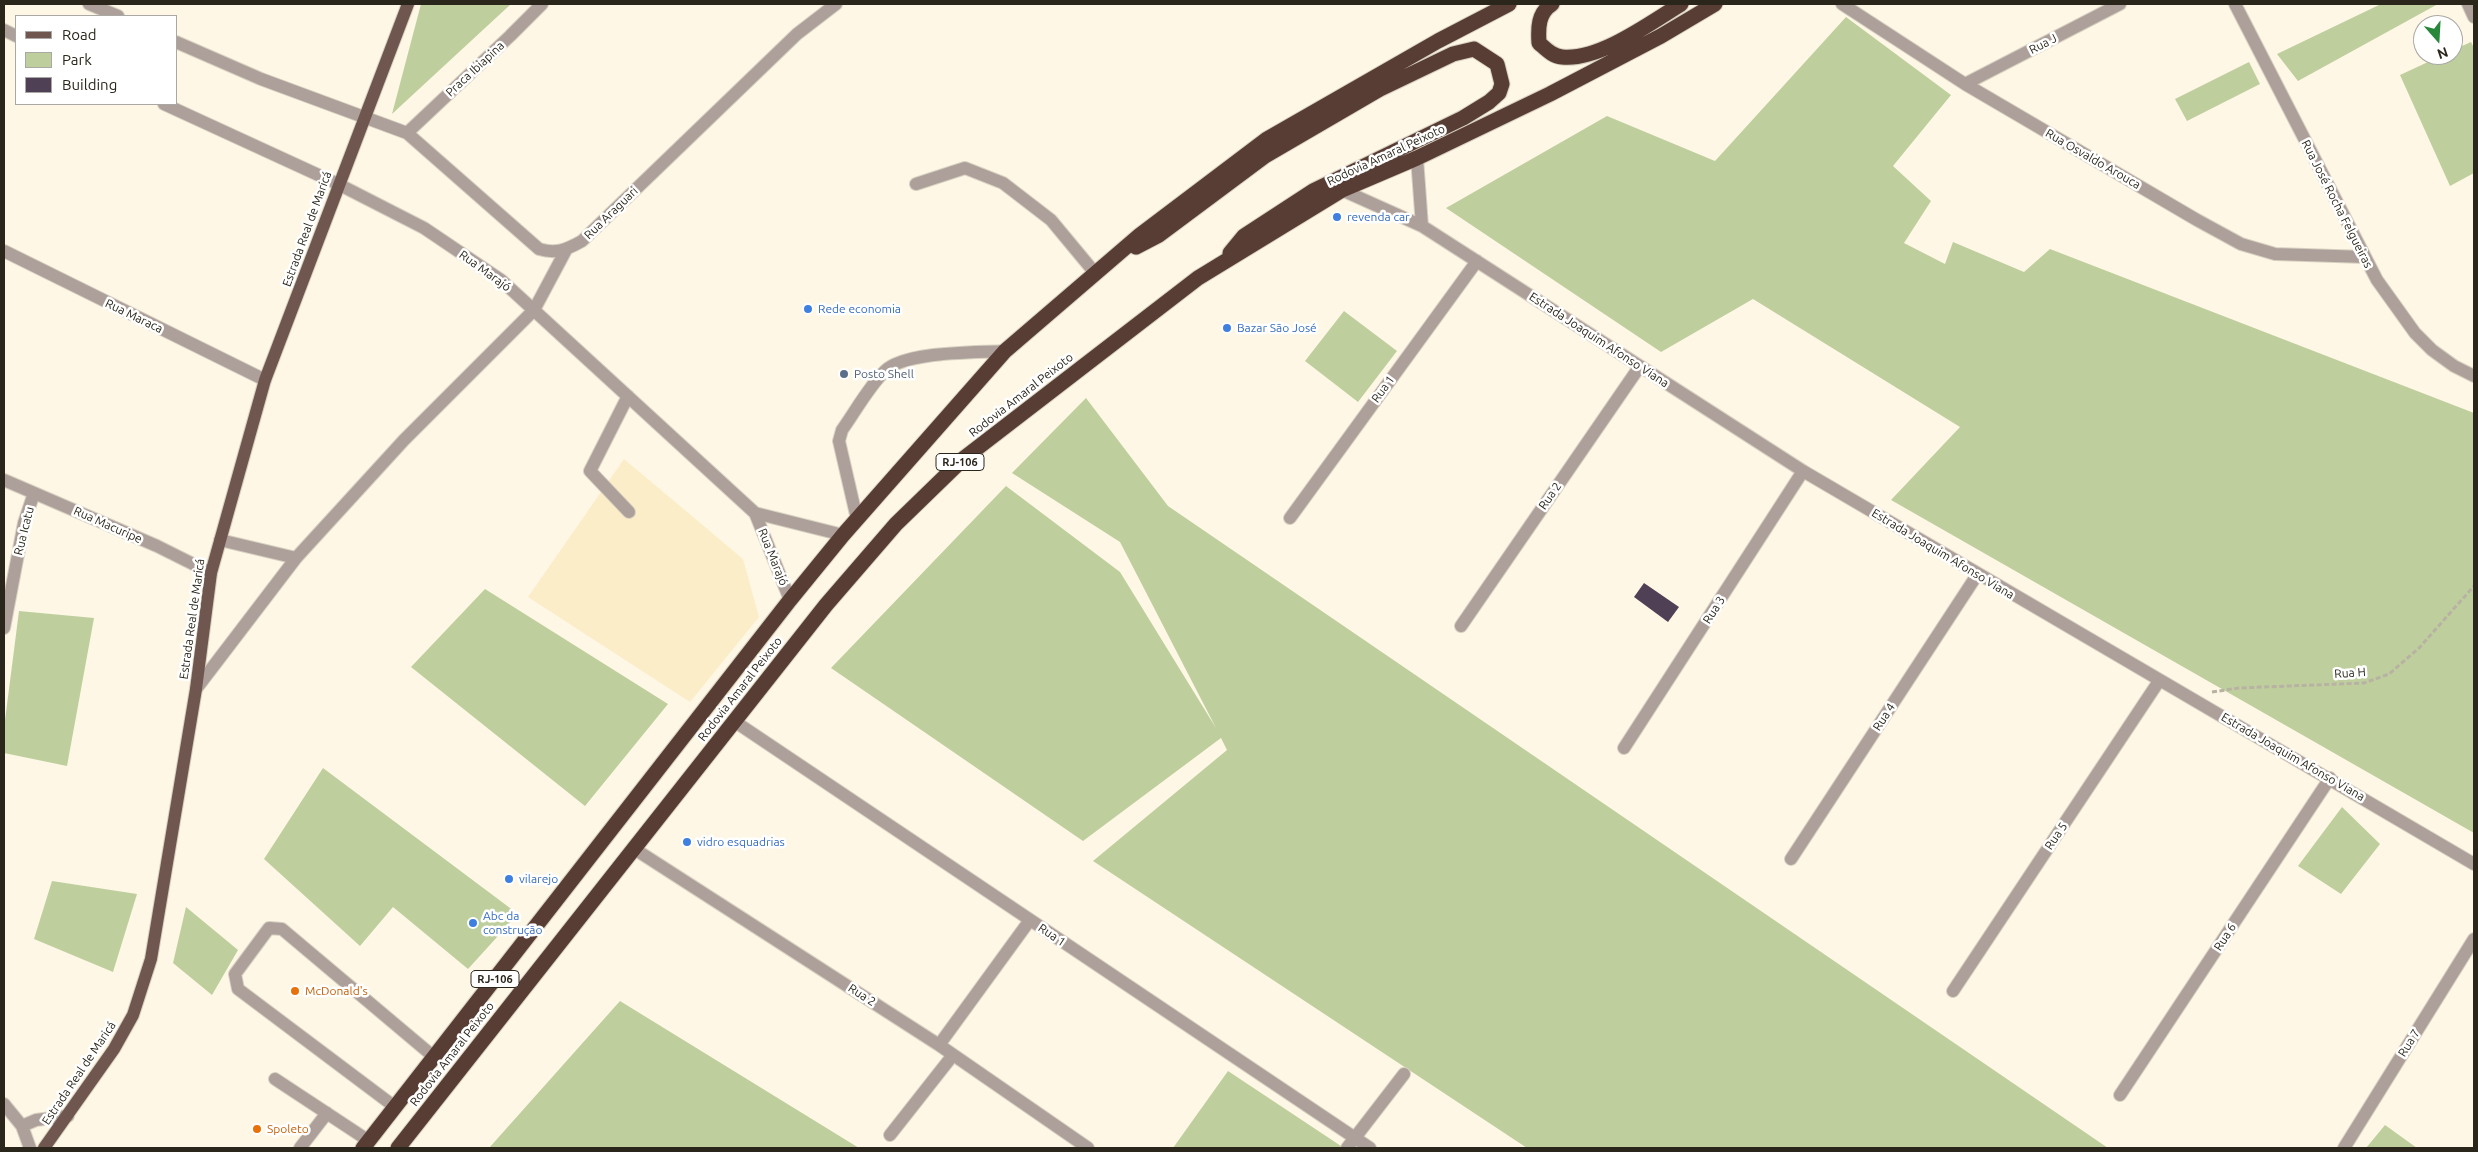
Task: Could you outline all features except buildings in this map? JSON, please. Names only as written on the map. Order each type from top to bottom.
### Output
[{"type":"highway","name":"Rodovia Amaral Peixoto","points":[[366,1145],[790,600],[843,535],[1005,351],[1140,235],[1266,139],[1438,41],[1509,4]]},
{"type":"highway","points":[[1552,4],[1548,7],[1538,24],[1539,43],[1549,53],[1560,57],[1575,57],[1599,51],[1643,28],[1681,4]]},
{"type":"highway","name":"Rodovia Amaral Peixoto","points":[[398,1148],[826,605],[890,532],[963,459],[1198,278],[1221,263],[1342,190],[1417,158],[1550,94],[1661,36],[1716,4]]},
{"type":"highway","points":[[1113,258],[1159,235],[1265,156],[1380,89],[1453,54],[1474,49],[1497,64],[1502,84],[1499,93],[1489,102],[1462,118],[1313,191],[1244,236],[1221,263]]},
{"type":"main road","name":"Estrada Real de Maricá","points":[[44,1148],[114,1049],[133,1015],[144,985],[151,959],[196,689],[210,573],[265,380],[408,4]]},
{"type":"street","points":[[89,4],[116,15]]},
{"type":"street","name":"Praca Ibiapina","points":[[406,133],[542,4]]},
{"type":"street","name":"Rua Araguari","points":[[566,250],[582,241],[798,34],[836,4]]},
{"type":"street","name":"Rua Osvaldo Arouca","points":[[1842,4],[1965,84],[2197,220],[2242,244],[2275,254],[2365,257]]},
{"type":"street","name":"Rua J","points":[[1965,84],[2120,4]]},
{"type":"street","name":"Rua José Rocha Felgueiras","points":[[2234,4],[2377,280],[2415,333],[2454,366],[2474,376]]},
{"type":"street","points":[[2468,4],[2474,17]]},
{"type":"street","points":[[178,43],[261,79],[406,133],[539,249],[552,253],[566,250]]},
{"type":"street","name":"Rua Marajó","points":[[166,105],[338,184],[424,228],[501,280],[755,513],[790,600]]},
{"type":"street","points":[[1417,158],[1422,226]]},
{"type":"street","points":[[916,184],[965,168],[1003,183],[1051,220],[1095,273]]},
{"type":"street","name":"Estrada Joaquim Afonso Viana","points":[[1342,190],[1422,226],[1803,472],[2159,681],[2190,696],[2474,864]]},
{"type":"street","points":[[196,689],[296,558],[404,440],[534,310],[566,250]]},
{"type":"street","name":"Rua Maraca","points":[[4,251],[265,380]]},
{"type":"street","name":"Rua 1","points":[[1290,518],[1477,261]]},
{"type":"street","points":[[857,519],[839,441],[842,430],[885,371],[900,361],[915,358],[1005,351]]},
{"type":"street","name":"Rua 2","points":[[1461,626],[1640,366]]},
{"type":"street","points":[[628,396],[590,471],[629,512]]},
{"type":"street","name":"Rua 3","points":[[1624,748],[1803,472]]},
{"type":"street","name":"Rua Macuripe","points":[[4,480],[156,546],[210,573]]},
{"type":"street","name":"Rua Icatu","points":[[4,628],[24,523],[34,493]]},
{"type":"street","name":"Rua Marajó","points":[[755,513],[843,535]]},
{"type":"street","points":[[220,540],[296,558]]},
{"type":"street","name":"Rua 4","points":[[1791,859],[1977,575]]},
{"type":"street","name":"Rua 5","points":[[1953,991],[2159,681]]},
{"type":"street","name":"Rua 1","points":[[734,721],[1030,920],[1351,1143],[1370,1148]]},
{"type":"street","name":"Rua 6","points":[[2120,1096],[2330,778]]},
{"type":"street","name":"Rua 2","points":[[633,848],[939,1045],[1088,1148]]},
{"type":"street","points":[[939,1045],[1030,920]]},
{"type":"street","points":[[395,1107],[238,989],[235,974],[269,928],[282,929],[434,1057]]},
{"type":"street","name":"Rua 7","points":[[2344,1148],[2474,939]]},
{"type":"street","points":[[890,1136],[953,1055]]},
{"type":"street","points":[[1351,1143],[1404,1074]]},
{"type":"street","points":[[275,1079],[327,1114],[366,1145]]},
{"type":"street","points":[[4,1104],[22,1126],[30,1148]]},
{"type":"street","points":[[300,1148],[327,1114]]},
{"type":"street","points":[[22,1126],[36,1120],[68,1116]]},
{"type":"path","name":"Rua H","points":[[2190,696],[2239,688],[2364,683],[2390,674],[2420,648],[2474,586]]},
{"type":"shaded area","points":[[624,459],[743,559],[759,617],[690,702],[528,597]]},
{"type":"green space","points":[[421,4],[511,4],[392,114]]},
{"type":"green space","points":[[2381,4],[2438,4],[2418,15],[2413,15],[2413,18],[2298,81],[2277,54]]},
{"type":"green space","points":[[1846,17],[1951,95],[1893,166],[1931,201],[1904,243],[1945,264],[1953,242],[2024,272],[2050,249],[2474,413],[2474,833],[1891,500],[1960,427],[1753,299],[1661,352],[1446,208],[1607,116],[1715,161]]},
{"type":"green space","points":[[2471,42],[2474,48],[2474,173],[2450,186],[2400,75],[2422,65],[2463,65],[2463,46]]},
{"type":"green space","points":[[2249,62],[2260,84],[2187,121],[2175,99]]},
{"type":"green space","points":[[1344,311],[1397,351],[1358,402],[1305,361]]},
{"type":"green space","points":[[1086,398],[1168,506],[2108,1148],[1527,1148],[1093,861],[1227,750],[1221,738],[1083,841],[831,668],[1006,486],[1120,572],[1216,728],[1120,542],[1012,473]]},
{"type":"green space","points":[[485,589],[668,704],[585,806],[411,667]]},
{"type":"green space","points":[[19,611],[94,618],[67,766],[4,753],[4,728]]},
{"type":"green space","points":[[323,768],[518,914],[468,969],[393,907],[360,946],[264,859]]},
{"type":"green space","points":[[2342,807],[2380,844],[2341,894],[2298,866]]},
{"type":"green space","points":[[52,881],[137,894],[113,972],[34,939]]},
{"type":"green space","points":[[186,907],[238,950],[212,995],[173,963]]},
{"type":"green space","points":[[620,1001],[859,1148],[489,1148]]},
{"type":"green space","points":[[1228,1071],[1344,1148],[1173,1148]]},
{"type":"green space","points":[[2385,1125],[2417,1148],[2366,1148]]},
{"type":"place","name":"revenda car","points":[[1337,217]]},
{"type":"place","name":"Rede economia","points":[[808,309]]},
{"type":"place","name":"Bazar São José","points":[[1227,328]]},
{"type":"place","name":"Posto Shell","points":[[844,374]]},
{"type":"place","name":"vidro esquadrias","points":[[687,842]]},
{"type":"place","name":"vilarejo","points":[[509,879]]},
{"type":"place","name":"Abc da construção","points":[[473,923]]},
{"type":"place","name":"McDonald's","points":[[295,991]]},
{"type":"place","name":"Spoleto","points":[[257,1129]]}]
